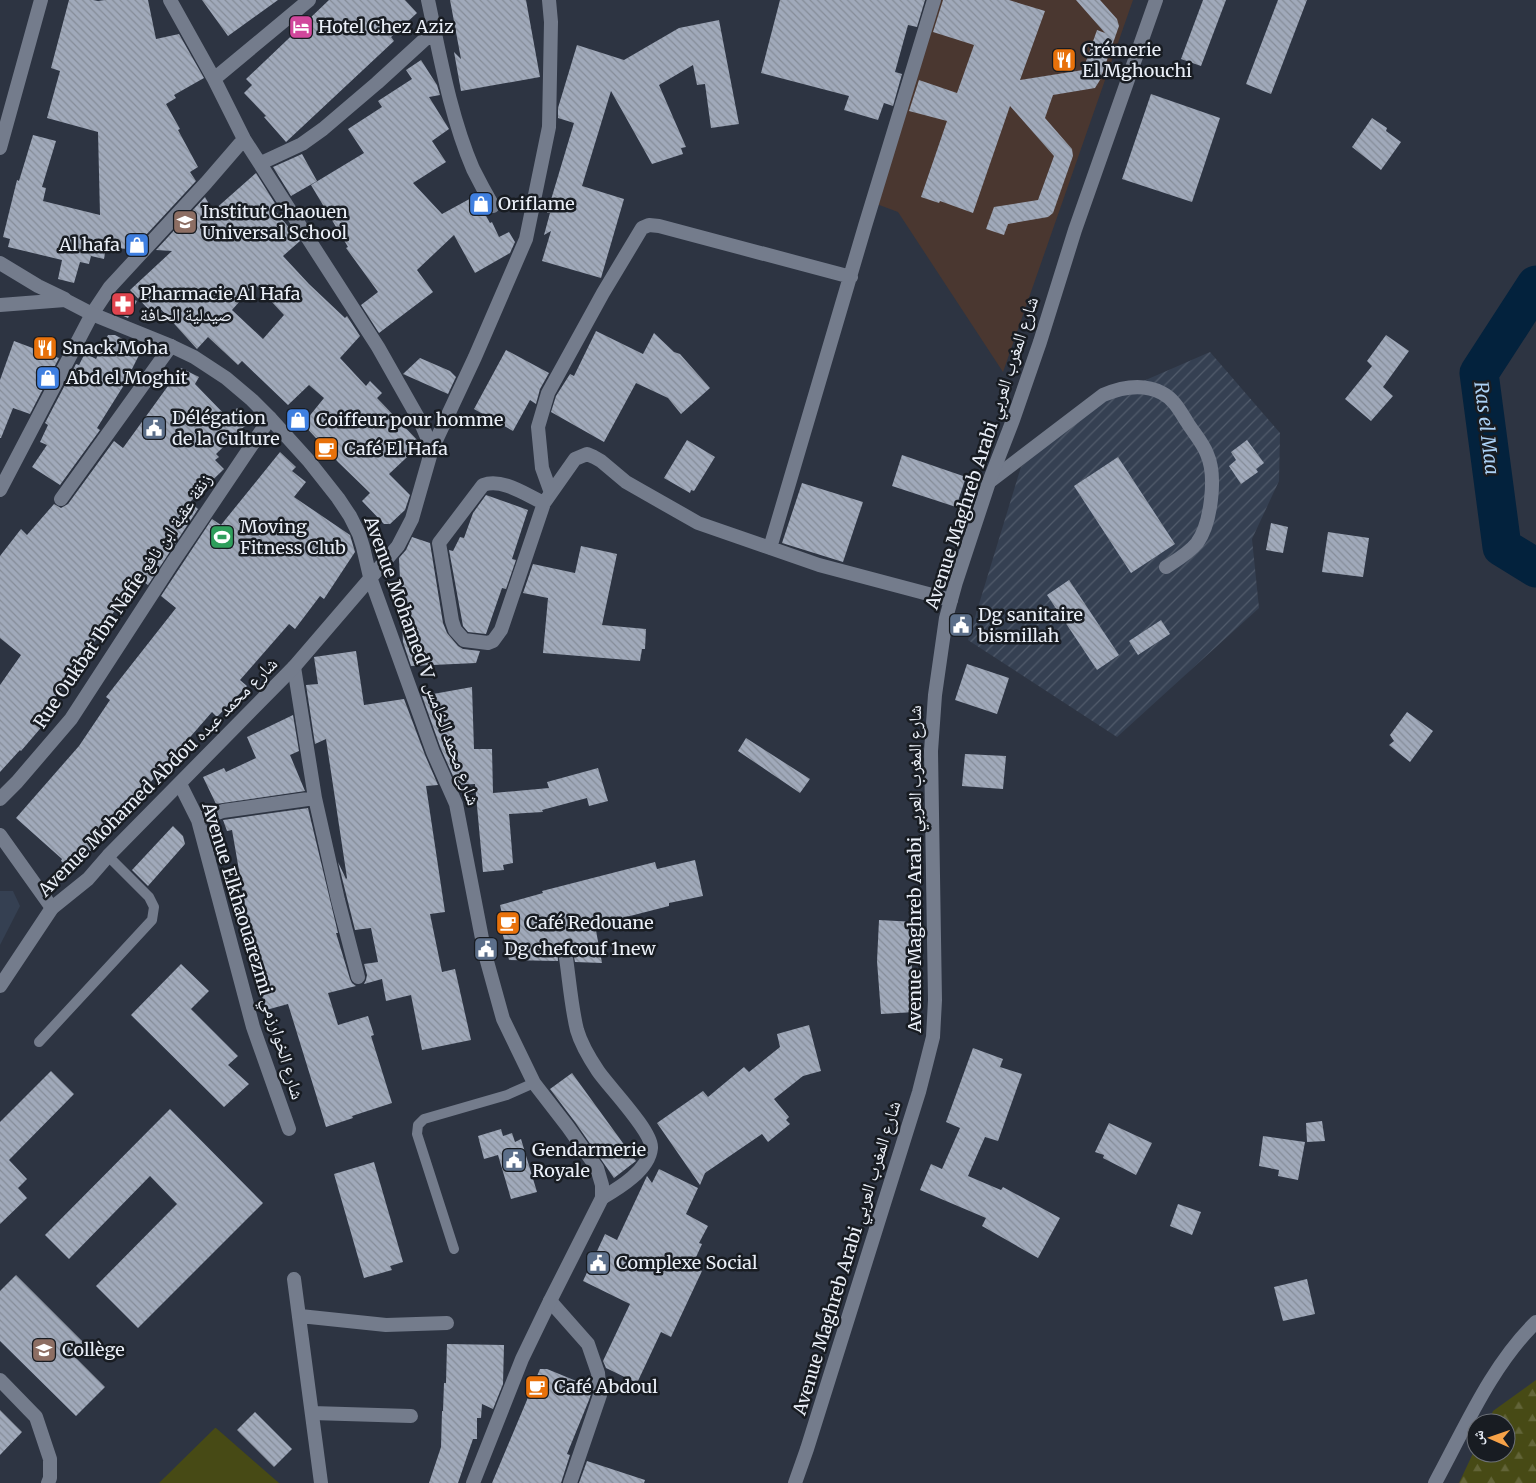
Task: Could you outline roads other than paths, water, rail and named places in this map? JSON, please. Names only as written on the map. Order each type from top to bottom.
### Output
[{"type":"street","points":[[0,148],[42,0]]},
{"type":"street","points":[[170,0],[244,138],[378,347],[421,423],[432,449]]},
{"type":"street","points":[[214,79],[309,0]]},
{"type":"street","points":[[428,0],[456,120],[473,168],[493,206]]},
{"type":"street","name":"Avenue Mohamed Abdou شارع محمد عبده","points":[[0,986],[52,908],[88,879],[108,856],[294,667],[398,546],[412,519],[432,449],[475,357],[526,239],[549,127],[551,22],[549,0]]},
{"type":"street","points":[[770,548],[934,0]]},
{"type":"street","name":"Avenue Maghreb Arabi شارع المغرب العربي","points":[[795,1483],[919,1092],[933,1037],[935,1000],[931,751],[935,695],[946,618],[989,482],[1013,420],[1075,230],[1156,0]]},
{"type":"street","points":[[260,163],[302,144],[323,129],[377,83],[434,30]]},
{"type":"street","points":[[0,490],[92,314],[110,287],[206,183],[244,138]]},
{"type":"street","points":[[547,498],[538,428],[548,393],[602,293],[642,228],[649,225],[658,226],[851,277]]},
{"type":"street","name":"Avenue Mohamed V شارع محمد الخامس","points":[[0,263],[38,286],[92,314],[171,346],[226,378],[252,400],[308,460],[350,516],[363,547],[370,578],[433,752],[456,804],[485,954],[503,1019],[534,1082],[597,1168],[602,1185],[602,1198]]},
{"type":"street","points":[[0,305],[65,300]]},
{"type":"street","points":[[62,499],[171,346]]},
{"type":"street","points":[[989,482],[1103,395],[1119,388],[1136,387],[1161,392],[1172,398],[1207,453],[1213,478],[1212,495],[1205,528],[1197,543],[1166,567]]},
{"type":"street","name":"Rue Oukbat Ibn Nafie زنقة عقبة ابن نافع","points":[[0,799],[71,719],[270,418]]},
{"type":"street","points":[[547,498],[504,485],[494,483],[483,485],[438,543],[452,621],[455,630],[464,640],[493,641],[501,630],[547,498],[575,459],[587,454],[601,461],[626,482],[698,523],[819,565],[951,600]]},
{"type":"street","points":[[294,667],[315,798],[358,977]]},
{"type":"street","name":"Avenue Elkhaouarezmi شارع الخوارزمي","points":[[180,784],[198,820],[253,1027],[289,1129]]},
{"type":"street","points":[[198,820],[223,811],[315,798]]},
{"type":"street","points":[[0,835],[52,908]]},
{"type":"street","points":[[474,1483],[522,1359],[602,1198],[619,1188],[644,1167],[652,1147],[647,1133],[598,1070],[588,1054],[578,1031],[565,951]]},
{"type":"street","points":[[294,1279],[321,1483]]},
{"type":"street","points":[[550,1301],[588,1344],[598,1373],[600,1394],[570,1483]]},
{"type":"street","points":[[300,1316],[386,1325],[447,1323]]},
{"type":"street","points":[[1435,1483],[1500,1365],[1536,1322]]},
{"type":"street","points":[[0,1380],[36,1417],[50,1459],[48,1483]]},
{"type":"street","points":[[312,1413],[411,1416]]},
{"type":"lane","points":[[39,1042],[152,920],[154,907],[149,897],[108,856]]},
{"type":"lane","points":[[454,1249],[417,1134],[418,1125],[424,1119],[507,1096],[534,1082]]},
{"type":"waterway","name":"Ras el Maa","points":[[1536,285],[1479,373],[1502,547],[1536,568]]},
{"type":"place","name":"Hotel Chez Aziz","points":[[301,27]]},
{"type":"place","name":"Crémerie El Mghouchi","points":[[1064,60]]},
{"type":"place","name":"Oriflame","points":[[481,204]]},
{"type":"place","name":"Institut Chaouen Universal School","points":[[185,222]]},
{"type":"place","name":"Al hafa","points":[[137,245]]},
{"type":"place","name":"Pharmacie Al Hafa صيدلية الحافة","points":[[123,304]]},
{"type":"place","name":"Snack Moha","points":[[45,348]]},
{"type":"place","name":"Abd el Moghit","points":[[48,378]]},
{"type":"place","name":"Coiffeur pour homme","points":[[298,420]]},
{"type":"place","name":"Délégation de la Culture","points":[[154,428]]},
{"type":"place","name":"Café El Hafa","points":[[326,449]]},
{"type":"place","name":"Moving Fitness Club","points":[[222,537]]},
{"type":"place","name":"Dg sanitaire bismillah","points":[[961,625]]},
{"type":"place","name":"Café Redouane","points":[[508,923]]},
{"type":"place","name":"Dg chefcouf 1new","points":[[486,949]]},
{"type":"place","name":"Gendarmerie Royale","points":[[514,1160]]},
{"type":"place","name":"Complexe Social","points":[[598,1263]]},
{"type":"place","name":"Collège","points":[[44,1350]]},
{"type":"place","name":"Café Abdoul","points":[[537,1387]]}]
